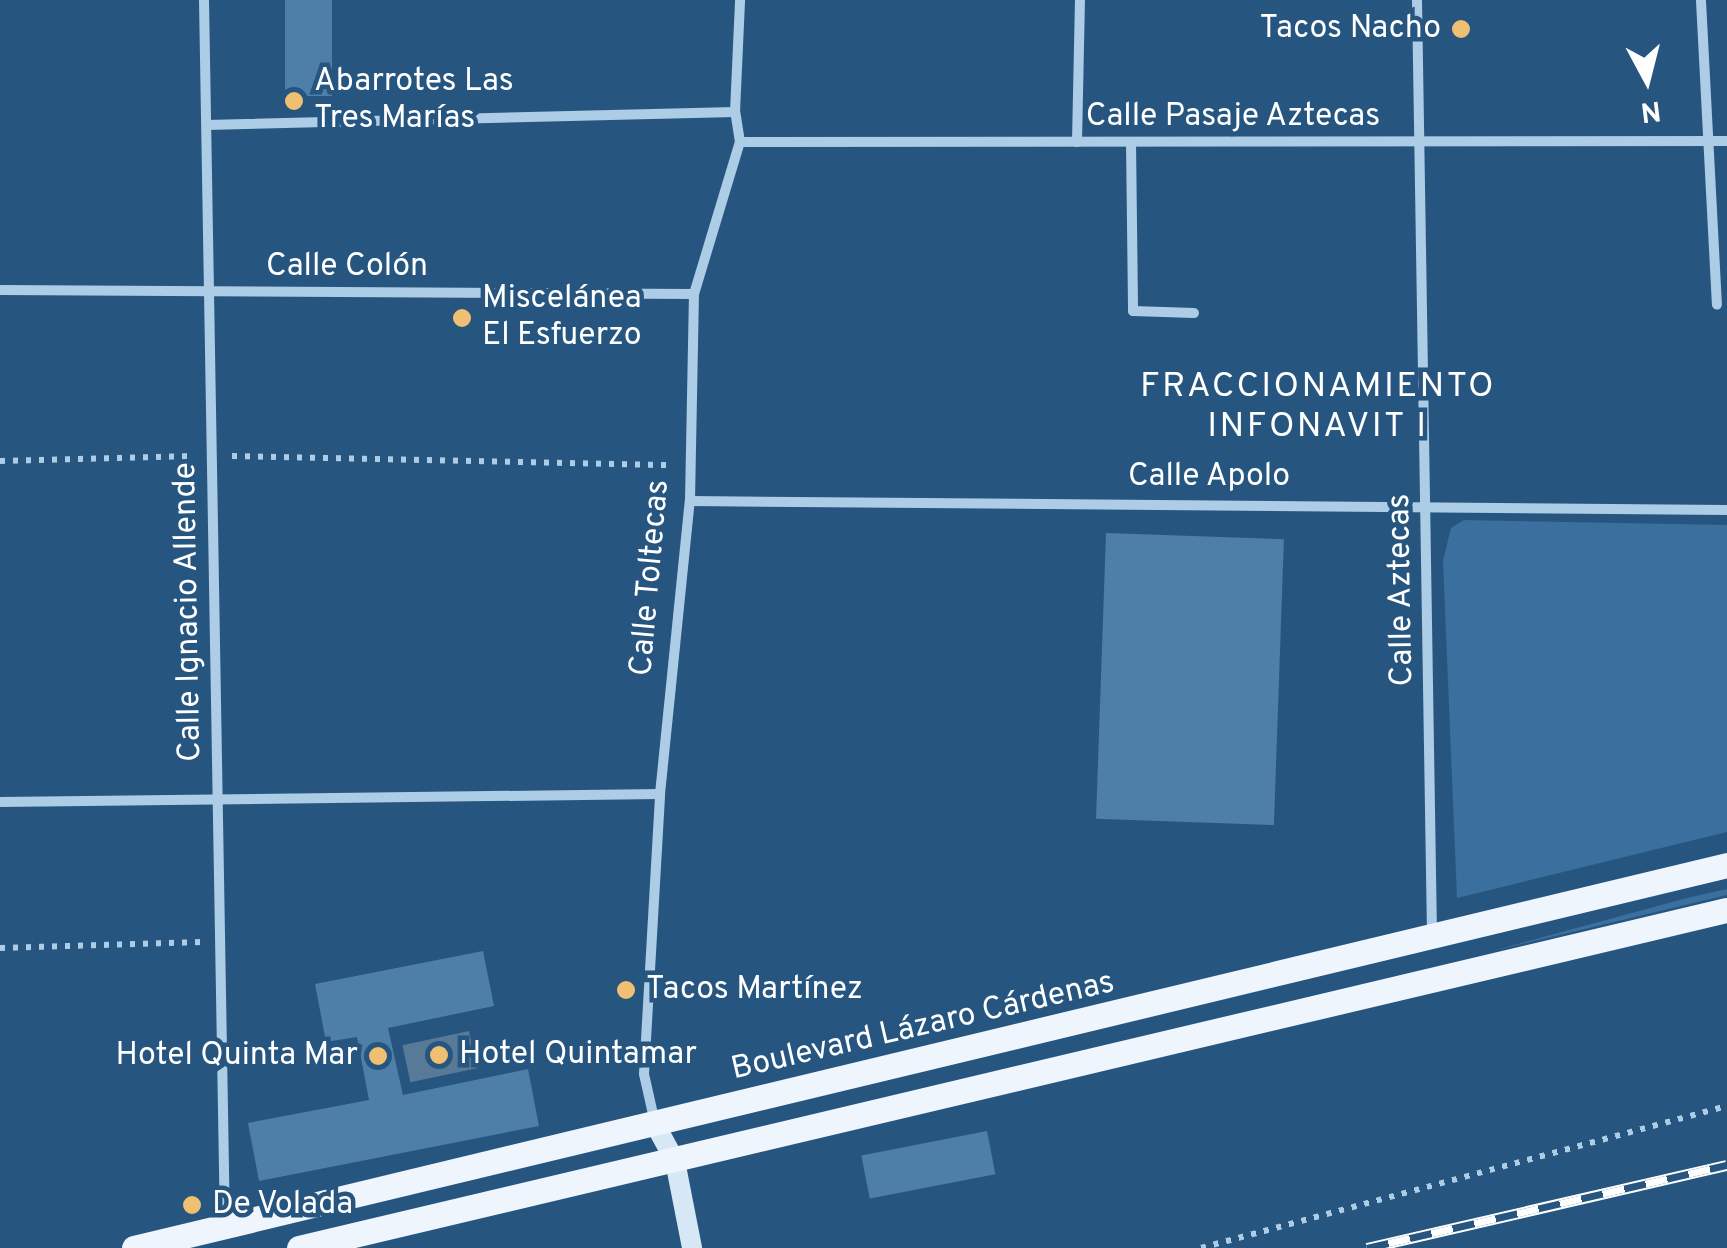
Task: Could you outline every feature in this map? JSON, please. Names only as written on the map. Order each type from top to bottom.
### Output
[{"type":"main road","name":"Boulevard Lázaro Cárdenas","points":[[134,1248],[1727,866]]},
{"type":"main road","points":[[300,1248],[1727,910]]},
{"type":"street","name":"Calle Ignacio Allende","points":[[204,0],[226,1224]]},
{"type":"street","name":"Calle Toltecas","points":[[692,1248],[675,1161],[655,1124],[644,1074],[660,794],[690,501],[694,294],[740,142],[734,112],[740,0]]},
{"type":"street","points":[[1078,142],[1080,0]]},
{"type":"street","name":"Calle Aztecas","points":[[1418,0],[1432,938]]},
{"type":"street","points":[[1701,1],[1712,140],[1717,305]]},
{"type":"street","points":[[207,125],[734,112]]},
{"type":"street","name":"Calle Pasaje Aztecas","points":[[740,142],[1727,140]]},
{"type":"street","points":[[1131,142],[1133,311],[1194,312]]},
{"type":"street","name":"Calle Colón","points":[[0,290],[694,294]]},
{"type":"street","name":"Calle Apolo","points":[[690,501],[1425,503],[1727,510]]},
{"type":"street","points":[[0,802],[660,794]]},
{"type":"path","points":[[0,461],[211,455],[690,466]]},
{"type":"path","points":[[0,948],[219,942]]},
{"type":"path","points":[[1201,1248],[1727,1106]]},
{"type":"shaded area","points":[[1464,520],[1727,525],[1727,832],[1457,898],[1443,561],[1451,528]]},
{"type":"shaded area","points":[[1727,889],[1727,895],[1488,952],[1687,898]]},
{"type":"shaded area","name":"Hotel Quintamar","points":[[469,1031],[477,1068],[410,1082],[402,1045]]},
{"type":"building","points":[[285,0],[332,0],[332,96],[285,96]]},
{"type":"building","points":[[1106,533],[1284,539],[1274,825],[1096,819]]},
{"type":"building","name":"Hotel Quinta Mar","points":[[483,951],[494,1006],[388,1028],[403,1095],[528,1069],[539,1126],[259,1181],[248,1123],[369,1100],[357,1037],[326,1042],[315,984]]},
{"type":"building","points":[[987,1131],[995,1174],[870,1199],[861,1155]]},
{"type":"railway","points":[[1367,1248],[1727,1165]]},
{"type":"place","name":"Tacos Nacho","points":[[1461,29]]},
{"type":"place","name":"Abarrotes Las Tres Marías","points":[[294,101]]},
{"type":"place","name":"Miscelánea El Esfuerzo","points":[[462,318]]},
{"type":"place","name":"Tacos Martínez","points":[[626,990]]},
{"type":"place","name":"Hotel Quintamar","points":[[439,1055]]},
{"type":"place","name":"Hotel Quinta Mar","points":[[378,1056]]},
{"type":"place","name":"De Volada","points":[[192,1205]]},
{"type":"district","name":"FRACCIONAMIENTO INFONAVIT I","points":[[1318,407]]}]
